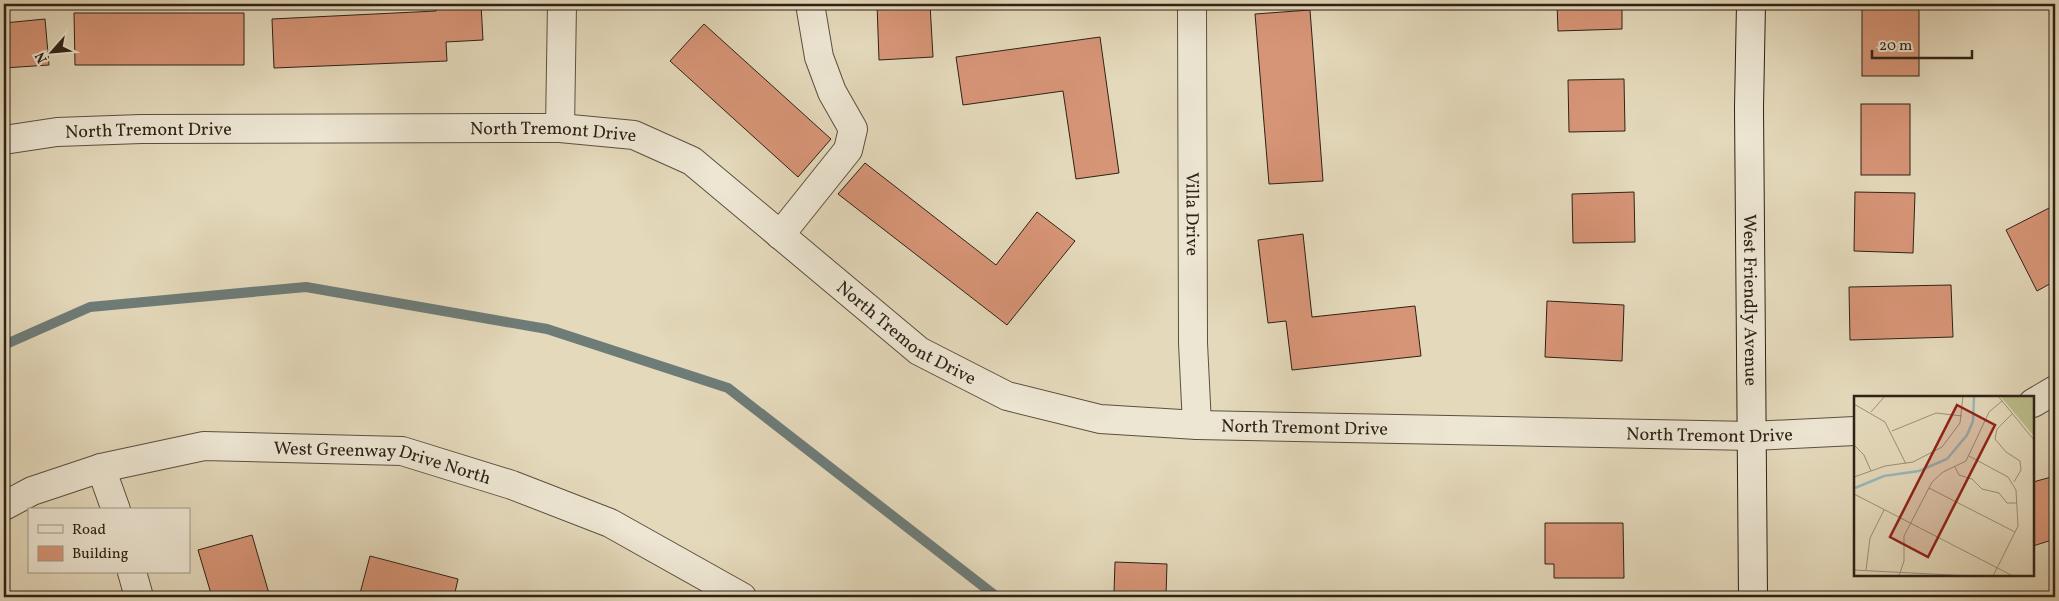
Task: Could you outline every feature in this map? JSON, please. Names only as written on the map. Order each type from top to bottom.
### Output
[{"type":"street","points":[[560,128],[562,4]]},
{"type":"street","points":[[780,235],[848,150],[853,129],[832,92],[819,57],[810,4]]},
{"type":"street","name":"Villa Drive","points":[[1192,4],[1193,343],[1197,425]]},
{"type":"street","name":"West Friendly Avenue","points":[[1751,4],[1749,107],[1753,597]]},
{"type":"street","name":"North Tremont Drive","points":[[4,140],[57,132],[140,129],[560,128],[634,136],[692,161],[919,351],[1007,396],[1100,419],[1197,425],[1752,436],[1854,431]]},
{"type":"street","points":[[2034,402],[2055,390]]},
{"type":"street","name":"West Greenway Drive North","points":[[4,506],[32,491],[102,468],[204,446],[402,451],[512,485],[610,523],[742,597]]},
{"type":"street","points":[[102,468],[115,508]]},
{"type":"street","points":[[133,574],[139,597]]},
{"type":"building","points":[[436,4],[481,4],[483,40],[446,42],[447,61],[274,68],[272,19],[436,11]]},
{"type":"building","points":[[877,4],[930,4],[933,57],[879,60]]},
{"type":"building","points":[[1557,4],[1639,4],[1639,7],[1622,8],[1622,29],[1558,31]]},
{"type":"building","points":[[1862,9],[1919,9],[1919,76],[1862,76]]},
{"type":"building","points":[[1310,10],[1323,181],[1269,184],[1255,14]]},
{"type":"building","points":[[74,13],[244,13],[244,65],[75,65]]},
{"type":"building","points":[[45,19],[49,65],[4,68],[4,23]]},
{"type":"building","points":[[704,24],[831,139],[798,177],[670,61]]},
{"type":"building","points":[[1100,37],[1119,173],[1076,179],[1063,91],[963,105],[956,57]]},
{"type":"building","points":[[1624,79],[1625,131],[1569,132],[1568,80]]},
{"type":"building","points":[[1861,104],[1910,104],[1910,175],[1861,175]]},
{"type":"building","points":[[865,163],[996,265],[1037,212],[1075,241],[1007,325],[838,194]]},
{"type":"building","points":[[1634,192],[1635,242],[1573,243],[1572,194]]},
{"type":"building","points":[[1855,192],[1915,193],[1913,253],[1854,251]]},
{"type":"building","points":[[2055,205],[2055,281],[2037,291],[2006,230]]},
{"type":"building","points":[[1303,234],[1312,317],[1415,306],[1421,356],[1292,370],[1286,321],[1268,323],[1258,240]]},
{"type":"building","points":[[1951,285],[1953,337],[1850,340],[1849,287]]},
{"type":"building","points":[[1547,301],[1624,305],[1622,361],[1545,357]]},
{"type":"building","points":[[2055,476],[2055,539],[2034,546],[2034,482]]},
{"type":"building","points":[[1545,523],[1623,523],[1624,578],[1554,578],[1554,564],[1545,564]]},
{"type":"building","points":[[252,535],[270,597],[212,597],[198,550]]},
{"type":"building","points":[[370,556],[458,579],[454,597],[359,597]]},
{"type":"building","points":[[1115,562],[1167,564],[1166,595],[1114,593]]},
{"type":"waterway","points":[[4,345],[90,307],[306,287],[547,329],[728,388],[997,597]]}]
